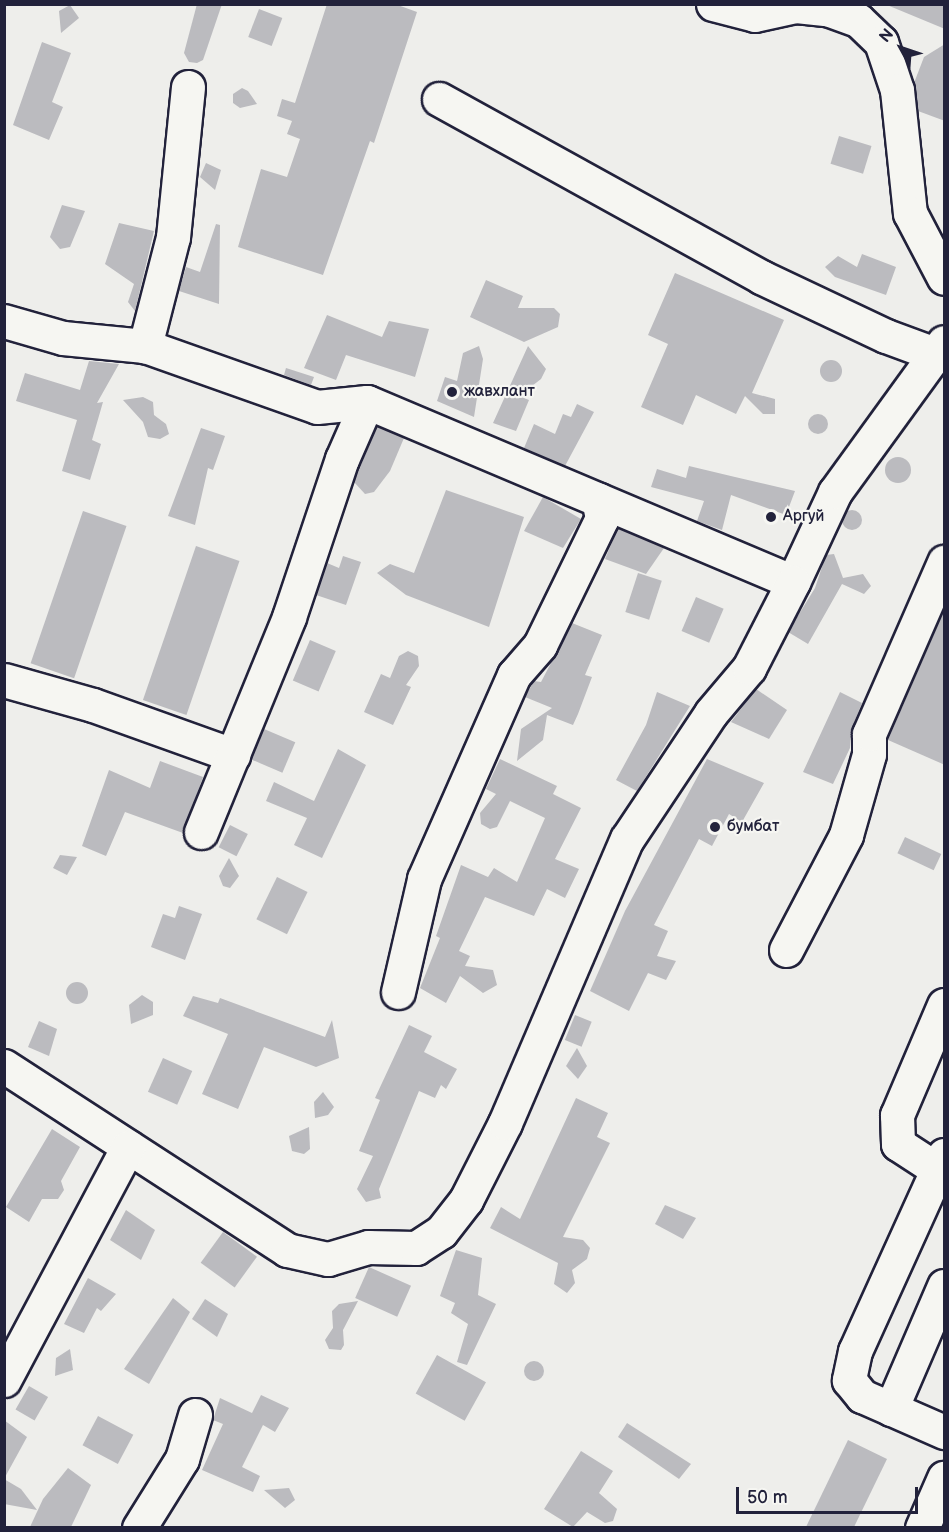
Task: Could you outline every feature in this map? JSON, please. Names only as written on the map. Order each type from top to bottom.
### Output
[{"type":"street","points":[[713,4],[755,15],[796,6],[827,9],[858,20],[881,42],[897,90],[910,213],[945,278]]},
{"type":"street","points":[[145,346],[173,237],[188,87]]},
{"type":"street","points":[[4,1066],[287,1250],[328,1259],[368,1247],[416,1248],[441,1232],[466,1200],[505,1123],[627,839],[711,713],[749,668],[835,492],[940,348],[886,336],[761,277],[439,99]]},
{"type":"street","points":[[4,321],[63,338],[145,346],[317,407],[367,402],[793,582]]},
{"type":"street","points":[[201,832],[233,755],[367,402]]},
{"type":"street","points":[[398,992],[424,879],[514,675],[540,645],[602,518],[597,499]]},
{"type":"street","points":[[786,950],[846,835],[869,754],[869,734],[945,562]]},
{"type":"street","points":[[4,680],[93,705],[233,755]]},
{"type":"street","points":[[944,1429],[891,1409],[852,1388],[850,1368],[942,1167],[898,1144],[897,1115],[945,1005]]},
{"type":"street","points":[[4,1380],[128,1147]]},
{"type":"street","points":[[891,1409],[945,1286]]},
{"type":"street","points":[[139,1527],[182,1459],[195,1415]]},
{"type":"street","points":[[922,1527],[945,1478]]},
{"type":"building","points":[[197,4],[222,4],[203,60],[197,63],[189,62],[184,53]]},
{"type":"building","points":[[327,4],[395,4],[417,12],[374,143],[370,141],[323,275],[238,247],[261,169],[287,177],[300,139],[287,134],[292,121],[277,116],[282,99],[295,103]]},
{"type":"building","points":[[945,4],[945,29],[887,5]]},
{"type":"building","points":[[70,5],[79,18],[61,33],[59,11]]},
{"type":"building","points":[[259,9],[282,18],[272,46],[248,37]]},
{"type":"building","points":[[42,42],[71,53],[52,102],[63,107],[49,140],[13,125]]},
{"type":"building","points":[[945,44],[945,121],[918,111],[914,83],[924,57]]},
{"type":"building","points":[[242,88],[248,91],[257,104],[240,108],[233,103],[233,94]]},
{"type":"building","points":[[839,136],[872,146],[863,174],[831,164]]},
{"type":"building","points":[[206,163],[221,170],[215,190],[200,177]]},
{"type":"building","points":[[62,205],[85,211],[70,247],[60,249],[50,237]]},
{"type":"building","points":[[119,223],[154,231],[135,311],[128,302],[134,284],[105,264]]},
{"type":"building","points":[[216,224],[220,225],[219,304],[179,291],[186,267],[200,272]]},
{"type":"building","points":[[862,254],[896,267],[886,295],[835,277],[825,267],[838,256],[857,267]]},
{"type":"building","points":[[675,273],[784,320],[752,393],[775,399],[775,414],[763,414],[745,396],[736,414],[696,395],[683,425],[641,407],[668,344],[648,335]]},
{"type":"building","points":[[486,280],[523,296],[518,308],[554,308],[560,314],[558,327],[524,342],[470,317]]},
{"type":"building","points":[[327,315],[382,337],[389,321],[429,329],[415,377],[346,355],[336,380],[304,368]]},
{"type":"building","points":[[479,346],[483,359],[474,417],[437,401],[445,377],[457,381],[463,353]]},
{"type":"building","points":[[528,346],[546,369],[541,379],[519,396],[529,400],[516,431],[493,423]]},
{"type":"building","points":[[831,360],[839,363],[842,371],[839,379],[831,382],[823,379],[820,371],[823,363]]},
{"type":"building","points":[[89,361],[119,364],[97,403],[103,402],[92,440],[101,444],[90,480],[62,471],[77,420],[16,401],[25,373],[80,390]]},
{"type":"building","points":[[286,368],[314,377],[311,385],[284,375]]},
{"type":"building","points":[[143,397],[153,402],[154,415],[166,424],[169,434],[160,439],[148,437],[143,422],[123,400]]},
{"type":"building","points":[[577,404],[594,412],[565,466],[524,448],[534,424],[555,434],[563,414],[571,417]]},
{"type":"building","points":[[818,414],[825,417],[828,424],[825,431],[818,434],[811,431],[808,424],[811,417]]},
{"type":"building","points":[[377,426],[404,438],[390,471],[374,492],[365,494],[354,482]]},
{"type":"building","points":[[201,428],[225,436],[213,470],[208,468],[195,525],[168,516]]},
{"type":"building","points":[[898,457],[907,461],[911,470],[907,479],[898,483],[889,479],[885,470],[889,461]]},
{"type":"building","points":[[689,466],[795,491],[786,515],[731,495],[722,530],[697,521],[704,501],[651,487],[657,469],[686,478]]},
{"type":"building","points":[[446,490],[524,517],[489,627],[406,595],[377,573],[390,564],[414,573]]},
{"type":"building","points":[[543,497],[581,519],[563,548],[524,531]]},
{"type":"building","points":[[852,510],[859,513],[862,520],[859,527],[852,530],[845,527],[842,520],[845,513]]},
{"type":"building","points":[[83,511],[126,526],[74,678],[31,663]]},
{"type":"building","points":[[618,528],[664,548],[646,574],[605,559]]},
{"type":"building","points":[[196,546],[239,561],[186,715],[143,700]]},
{"type":"building","points":[[834,554],[843,578],[863,574],[871,586],[864,594],[842,584],[808,644],[788,632],[815,588],[826,555]]},
{"type":"building","points":[[343,556],[361,562],[346,605],[316,595],[327,563],[339,568]]},
{"type":"building","points":[[638,573],[662,581],[649,620],[625,612]]},
{"type":"building","points":[[696,597],[724,609],[709,643],[682,631]]},
{"type":"building","points":[[945,608],[945,765],[888,740]]},
{"type":"building","points":[[572,623],[602,635],[585,675],[592,677],[578,714],[573,725],[547,715],[543,740],[517,761],[521,729],[552,708],[525,697],[534,681],[541,682]]},
{"type":"building","points":[[310,640],[336,651],[319,691],[293,681]]},
{"type":"building","points":[[408,651],[418,656],[419,666],[406,685],[411,687],[393,725],[364,712],[381,674],[390,678],[399,656]]},
{"type":"building","points":[[756,689],[787,710],[769,739],[731,722]]},
{"type":"building","points":[[657,692],[690,706],[637,791],[616,780],[646,725]]},
{"type":"building","points":[[840,692],[862,703],[852,727],[850,748],[833,784],[803,772]]},
{"type":"building","points":[[264,729],[295,742],[282,773],[251,759]]},
{"type":"building","points":[[338,749],[366,765],[322,858],[294,845],[307,818],[266,801],[274,782],[314,801]]},
{"type":"building","points":[[500,759],[557,786],[553,794],[581,808],[555,859],[579,869],[565,898],[547,889],[534,916],[485,897],[459,951],[470,956],[465,966],[493,970],[497,985],[483,993],[460,976],[446,1003],[420,988],[440,938],[436,936],[461,865],[488,877],[494,868],[517,882],[545,818],[510,801],[497,827],[490,829],[481,824],[480,813],[496,794],[486,789]]},
{"type":"building","points":[[707,759],[764,783],[742,822],[729,814],[712,846],[699,839],[654,925],[668,931],[657,956],[676,961],[666,980],[648,973],[629,1011],[590,991],[625,911]]},
{"type":"building","points":[[160,761],[203,777],[183,833],[125,812],[106,856],[82,846],[109,770],[150,788]]},
{"type":"building","points":[[230,825],[248,834],[236,856],[219,847]]},
{"type":"building","points":[[905,837],[941,854],[934,870],[897,853]]},
{"type":"building","points":[[60,855],[77,857],[67,875],[53,868]]},
{"type":"building","points":[[229,858],[239,876],[230,888],[223,886],[219,876]]},
{"type":"building","points":[[277,877],[308,892],[287,934],[256,919]]},
{"type":"building","points":[[179,906],[202,914],[185,960],[151,947],[163,914],[175,918]]},
{"type":"building","points":[[77,982],[85,985],[88,993],[85,1001],[77,1004],[69,1001],[66,993],[69,985]]},
{"type":"building","points":[[142,995],[153,1002],[153,1015],[131,1024],[129,1005]]},
{"type":"building","points":[[193,996],[218,1003],[220,998],[325,1037],[332,1020],[339,1058],[316,1067],[264,1047],[238,1109],[202,1094],[228,1034],[183,1016]]},
{"type":"building","points":[[575,1015],[592,1022],[582,1047],[565,1040]]},
{"type":"building","points":[[39,1021],[57,1029],[49,1056],[28,1047]]},
{"type":"building","points":[[409,1025],[432,1036],[424,1052],[457,1069],[446,1089],[441,1085],[435,1098],[419,1091],[379,1189],[381,1198],[366,1202],[357,1189],[373,1156],[359,1151],[380,1100],[375,1098]]},
{"type":"building","points":[[577,1048],[587,1066],[578,1079],[566,1066]]},
{"type":"building","points":[[163,1058],[192,1071],[177,1105],[148,1092]]},
{"type":"building","points":[[323,1092],[334,1107],[328,1115],[315,1118],[314,1102]]},
{"type":"building","points":[[576,1098],[608,1113],[597,1137],[610,1143],[563,1237],[583,1240],[590,1248],[587,1259],[572,1270],[575,1283],[567,1293],[554,1284],[558,1263],[490,1228],[501,1207],[520,1219]]},
{"type":"building","points":[[309,1127],[310,1149],[304,1154],[292,1151],[289,1136]]},
{"type":"building","points":[[52,1129],[80,1147],[61,1181],[64,1190],[58,1199],[42,1199],[29,1222],[6,1207]]},
{"type":"building","points":[[665,1205],[696,1218],[683,1239],[655,1224]]},
{"type":"building","points":[[126,1210],[155,1230],[141,1260],[110,1240]]},
{"type":"building","points":[[223,1232],[257,1257],[235,1287],[201,1263]]},
{"type":"building","points":[[456,1250],[482,1258],[478,1295],[496,1304],[467,1365],[457,1362],[468,1324],[451,1313],[455,1303],[440,1296]]},
{"type":"building","points":[[369,1267],[411,1286],[397,1317],[355,1298]]},
{"type":"building","points":[[88,1278],[116,1294],[101,1311],[97,1308],[84,1333],[64,1324]]},
{"type":"building","points":[[173,1298],[190,1312],[149,1384],[124,1369]]},
{"type":"building","points":[[205,1299],[228,1314],[217,1337],[192,1319]]},
{"type":"building","points":[[358,1301],[343,1330],[344,1345],[341,1350],[329,1349],[325,1340],[333,1328],[332,1311],[339,1304]]},
{"type":"building","points":[[70,1349],[73,1370],[55,1376],[56,1358]]},
{"type":"building","points":[[437,1355],[486,1382],[465,1421],[416,1393]]},
{"type":"building","points":[[534,1361],[541,1364],[544,1371],[541,1378],[534,1381],[527,1378],[524,1371],[527,1364]]},
{"type":"building","points":[[29,1386],[48,1397],[35,1420],[16,1409]]},
{"type":"building","points":[[261,1395],[289,1408],[275,1432],[263,1425],[242,1467],[260,1476],[253,1492],[202,1470],[223,1424],[213,1420],[220,1398],[252,1413]]},
{"type":"building","points":[[98,1416],[133,1435],[118,1464],[83,1445]]},
{"type":"building","points":[[4,1420],[27,1437],[4,1479]]},
{"type":"building","points":[[627,1423],[691,1464],[679,1479],[618,1437]]},
{"type":"building","points":[[848,1440],[887,1459],[854,1527],[806,1527]]},
{"type":"building","points":[[581,1451],[613,1471],[599,1493],[617,1509],[613,1521],[605,1523],[587,1512],[573,1527],[544,1509]]},
{"type":"building","points":[[68,1468],[91,1485],[71,1527],[30,1527],[43,1499]]},
{"type":"building","points":[[4,1479],[21,1489],[37,1510],[4,1504]]},
{"type":"building","points":[[289,1488],[295,1500],[285,1508],[264,1490]]},
{"type":"place","name":"жавхлант","points":[[452,392]]},
{"type":"place","name":"Аргуй","points":[[771,517]]},
{"type":"place","name":"бумбат","points":[[715,827]]}]
